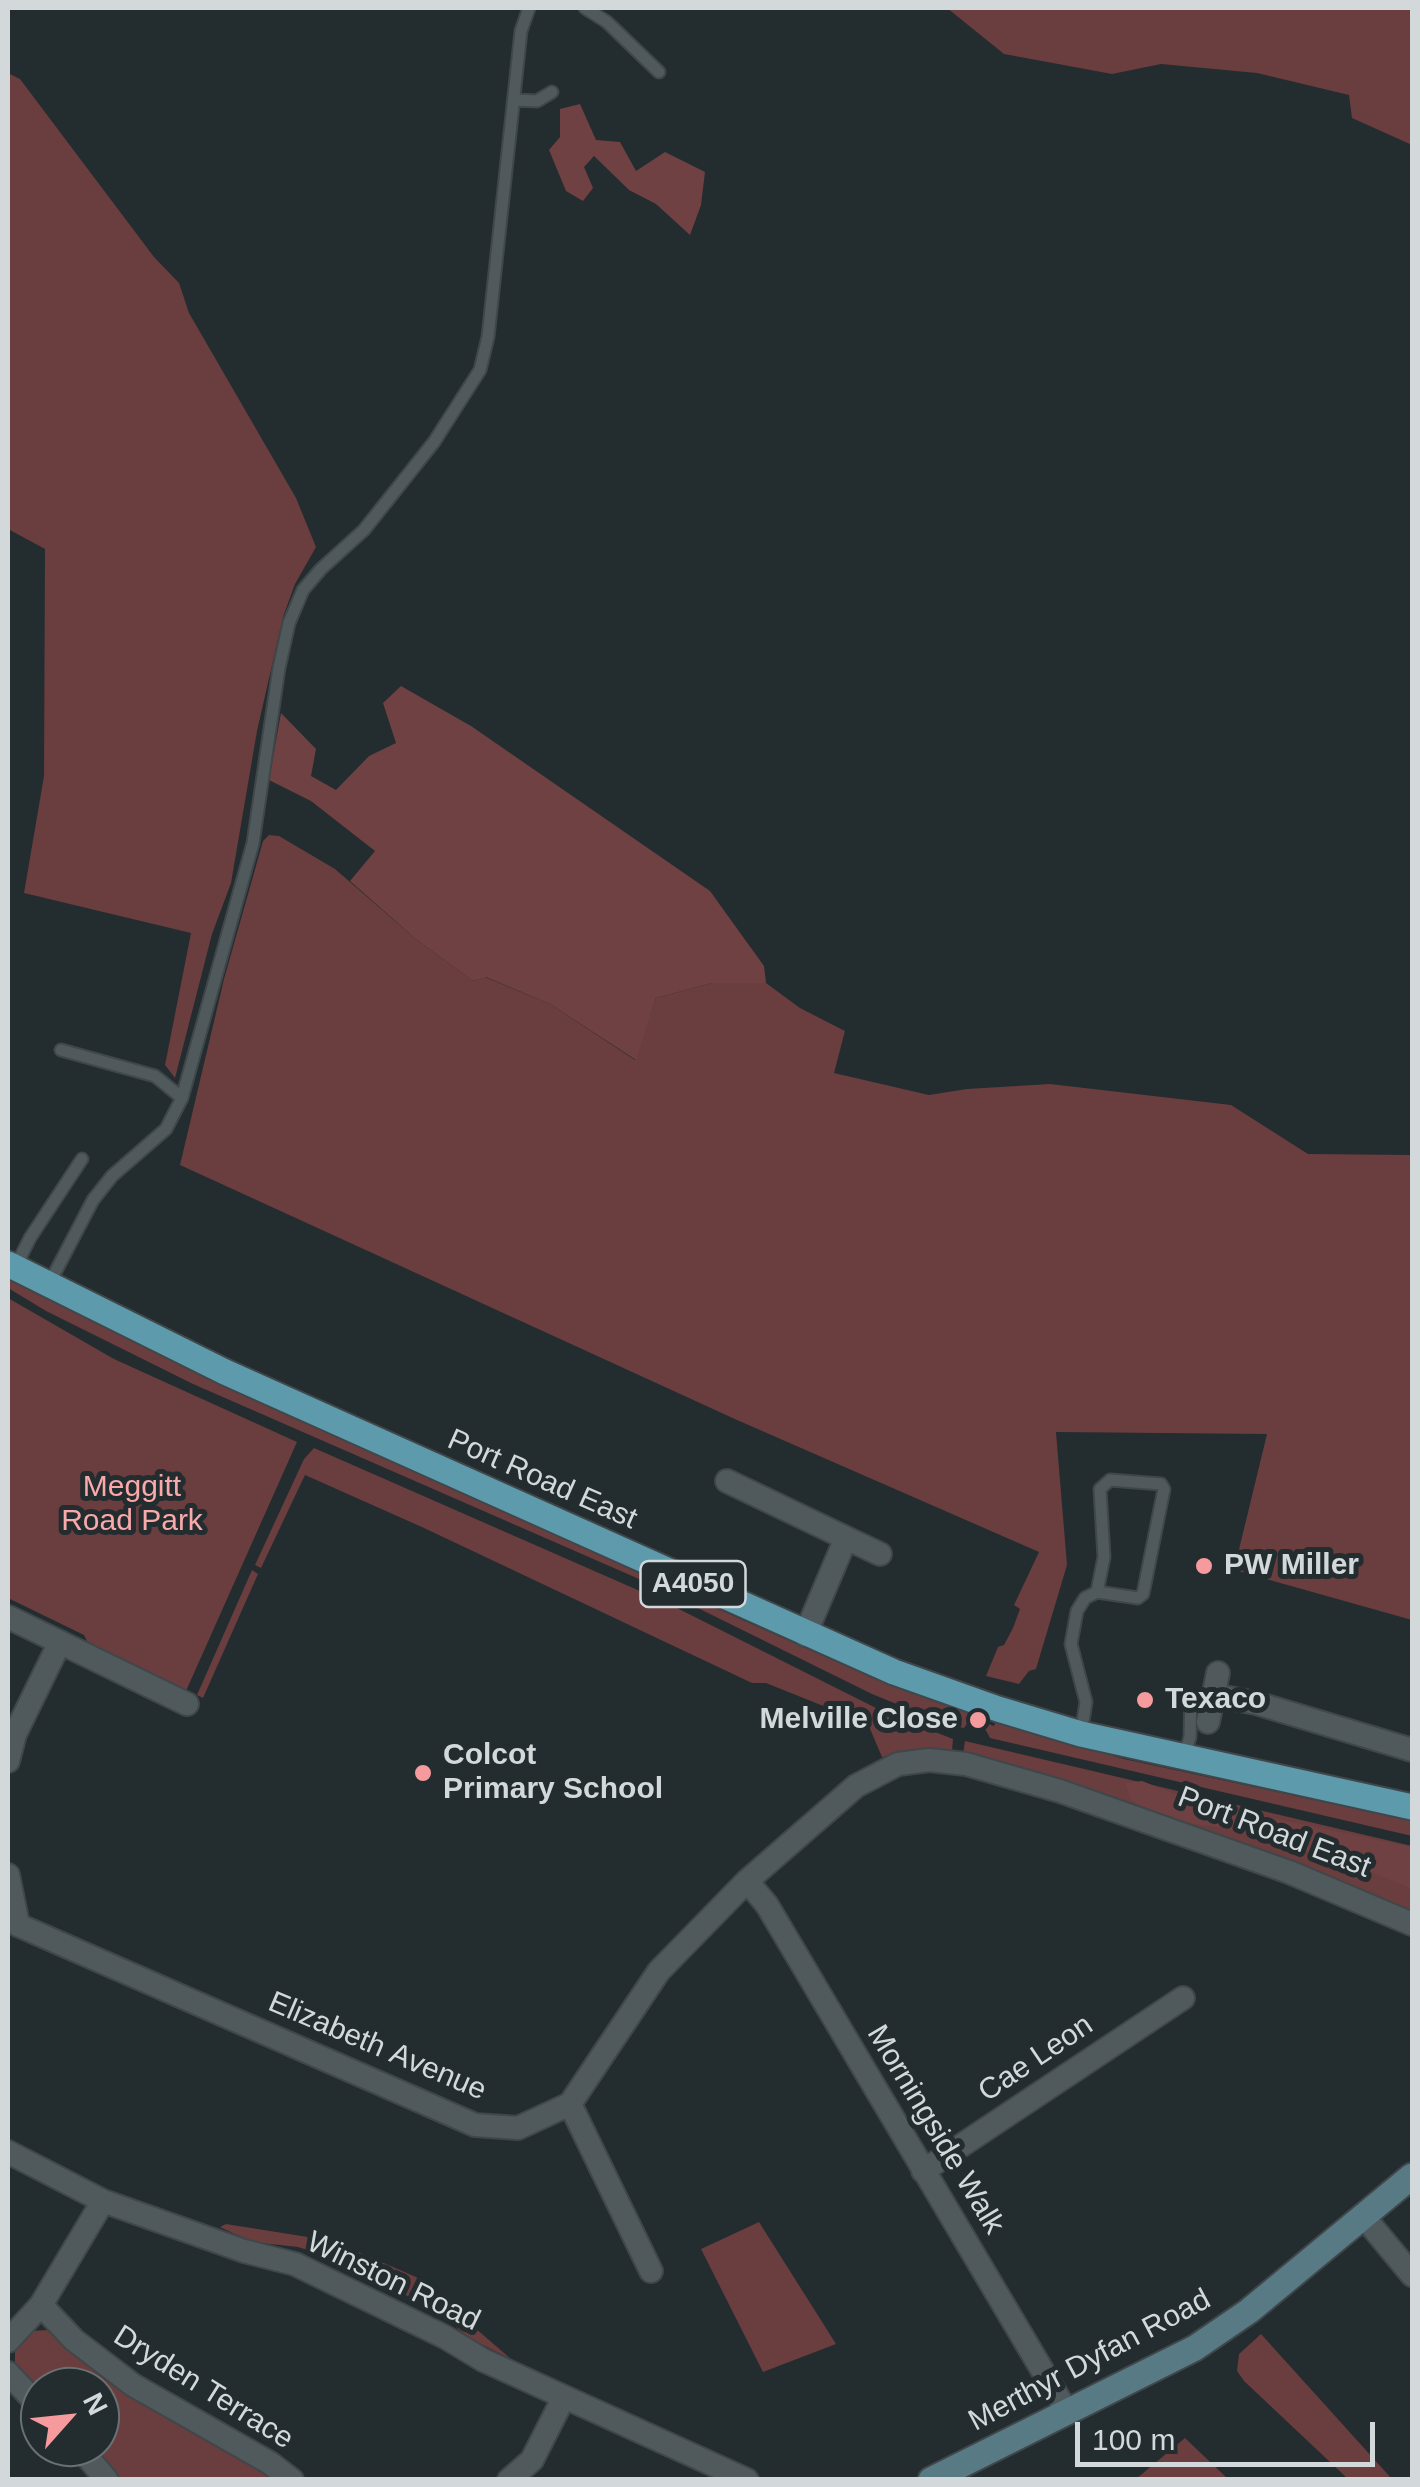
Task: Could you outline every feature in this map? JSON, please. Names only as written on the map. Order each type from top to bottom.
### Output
[{"type":"main road","name":"Port Road East","points":[[11,1266],[258,1388],[805,1634],[952,1694],[1081,1734],[1412,1807]]},
{"type":"street","points":[[736,1492],[880,1554]]},
{"type":"street","points":[[805,1634],[846,1538]]},
{"type":"street","points":[[8,1616],[187,1704]]},
{"type":"street","points":[[8,1761],[12,1732],[60,1642]]},
{"type":"street","points":[[1208,1722],[1207,1688],[1412,1750]]},
{"type":"street","name":"Port Road East","points":[[747,1881],[839,1798],[880,1771],[913,1761],[947,1761],[1152,1821],[1289,1872],[1412,1924]]},
{"type":"street","points":[[8,1875],[13,1930]]},
{"type":"street","points":[[651,2272],[570,2104],[659,1970],[747,1881]]},
{"type":"street","name":"Morningside Walk","points":[[747,1881],[767,1904],[1067,2412]]},
{"type":"street","name":"Elizabeth Avenue","points":[[13,1930],[475,2125],[518,2128],[570,2104]]},
{"type":"street","name":"Cae Leon","points":[[923,2171],[1183,1998]]},
{"type":"street","name":"Winston Road","points":[[8,2152],[103,2201],[244,2251],[295,2264],[445,2337],[482,2360],[746,2480]]},
{"type":"street","name":"Merthyr Dyfan Road","points":[[931,2480],[1212,2338],[1412,2176]]},
{"type":"street","points":[[8,2341],[41,2304],[103,2201]]},
{"type":"street","points":[[1364,2217],[1412,2275]]},
{"type":"street","name":"Dryden Terrace","points":[[41,2304],[74,2340],[132,2385],[270,2463],[292,2480]]},
{"type":"street","points":[[509,2480],[532,2460],[564,2397]]},
{"type":"lane","points":[[48,1286],[93,1200],[112,1176],[166,1128],[182,1098],[253,843],[279,668],[289,623],[303,590],[364,530],[434,442],[480,370],[488,338],[522,31],[528,8]]},
{"type":"lane","points":[[585,8],[607,22],[659,72]]},
{"type":"lane","points":[[514,100],[537,102],[552,92]]},
{"type":"lane","points":[[61,1050],[155,1076],[182,1098]]},
{"type":"lane","points":[[11,1266],[82,1159]]},
{"type":"lane","points":[[1081,1734],[1086,1702],[1074,1662],[1072,1627],[1085,1598],[1097,1592],[1138,1598],[1143,1594],[1164,1489],[1160,1484],[1110,1480],[1100,1490],[1104,1557],[1097,1592]]},
{"type":"lane","points":[[1184,1758],[1207,1688]]},
{"type":"green space","points":[[947,8],[1412,8],[1412,145],[1352,118],[1349,95],[1257,73],[1161,64],[1112,74],[1004,54]]},
{"type":"green space","points":[[8,73],[20,79],[154,257],[179,283],[189,313],[296,498],[316,547],[295,584],[283,617],[257,731],[231,883],[212,934],[175,1078],[165,1065],[191,933],[24,893],[44,776],[45,549],[8,529]]},
{"type":"green space","points":[[269,835],[279,836],[335,869],[417,940],[473,981],[485,977],[550,1004],[635,1060],[656,998],[712,983],[766,983],[800,1008],[845,1031],[834,1073],[929,1095],[1050,1084],[1231,1105],[1308,1154],[1412,1155],[1412,1620],[1234,1570],[1267,1434],[1056,1432],[1067,1565],[1036,1669],[1029,1671],[1019,1684],[986,1676],[998,1647],[1004,1645],[1013,1628],[1020,1609],[1014,1605],[1039,1552],[737,1420],[180,1165],[224,979],[263,841]]},
{"type":"green space","points":[[8,1278],[162,1356],[738,1618],[873,1678],[974,1714],[964,1728],[948,1725],[872,1694],[639,1579],[193,1384],[46,1311],[8,1288]]},
{"type":"green space","name":"Meggitt Road Park","points":[[8,1298],[114,1359],[297,1442],[186,1691],[89,1645],[84,1635],[8,1598]]},
{"type":"green space","points":[[314,1448],[665,1602],[882,1711],[953,1739],[952,1751],[882,1757],[868,1724],[766,1683],[752,1683],[305,1475],[261,1568],[255,1565],[304,1459]]},
{"type":"green space","points":[[252,1570],[258,1574],[203,1698],[197,1695]]},
{"type":"green space","points":[[996,1721],[1124,1759],[1412,1821],[1412,1836],[990,1738],[984,1727],[986,1723],[994,1726]]},
{"type":"green space","points":[[965,1741],[1412,1846],[1412,1915],[963,1754]]},
{"type":"green space","points":[[759,2222],[836,2344],[763,2372],[701,2249]]},
{"type":"green space","points":[[226,2224],[333,2241],[416,2277],[511,2359],[469,2338],[433,2308],[311,2251],[252,2242],[220,2227]]},
{"type":"green space","points":[[49,2330],[106,2367],[20,2367],[20,2372],[15,2366],[15,2349],[29,2331]]},
{"type":"green space","points":[[1261,2334],[1392,2479],[1348,2479],[1244,2381],[1237,2371],[1239,2354]]},
{"type":"green space","points":[[120,2376],[279,2479],[119,2479],[108,2467],[120,2467]]},
{"type":"green space","points":[[1185,2438],[1228,2479],[1136,2479]]},
{"type":"shaded area","points":[[580,104],[596,140],[620,142],[636,171],[665,152],[705,172],[701,205],[690,235],[656,204],[629,190],[594,156],[584,167],[593,188],[583,201],[566,191],[549,150],[560,137],[560,109]]},
{"type":"shaded area","points":[[401,686],[471,726],[710,891],[764,966],[766,983],[712,983],[656,998],[636,1060],[550,1004],[486,977],[473,981],[417,940],[350,881],[375,851],[311,801],[269,780],[281,713],[316,749],[311,776],[336,790],[369,756],[396,743],[383,703]]},
{"type":"shaded area","points":[[1142,1781],[1175,1794],[1195,1793],[1205,1804],[1412,1847],[1412,1889],[1347,1862],[1223,1828],[1166,1820],[1131,1800],[1125,1783]]},
{"type":"place","name":"PW Miller","points":[[1204,1566]]},
{"type":"place","name":"Texaco","points":[[1145,1700]]},
{"type":"place","name":"Melville Close","points":[[978,1720]]},
{"type":"place","name":"Colcot Primary School","points":[[423,1773]]}]
